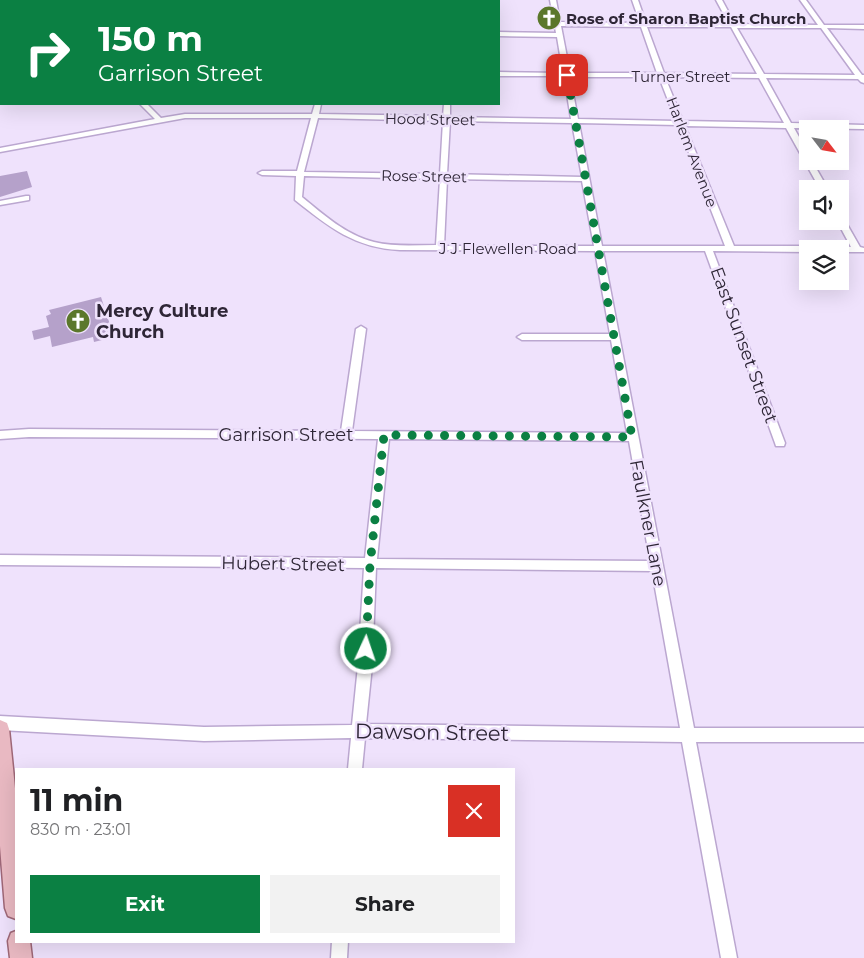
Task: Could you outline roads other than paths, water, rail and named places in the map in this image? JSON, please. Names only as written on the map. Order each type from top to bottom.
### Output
[{"type":"main road","points":[[0,729],[15,897]]},
{"type":"main road","points":[[19,943],[21,958]]},
{"type":"street","name":"Faulkner Lane","points":[[553,0],[574,123],[599,249],[613,337],[729,958]]},
{"type":"street","name":"Harlem Avenue","points":[[635,0],[661,75],[730,248]]},
{"type":"street","points":[[719,0],[799,144]]},
{"type":"street","points":[[803,0],[863,79]]},
{"type":"street","points":[[557,24],[864,27]]},
{"type":"street","points":[[500,34],[560,34]]},
{"type":"street","name":"Turner Street","points":[[500,74],[760,76],[863,79]]},
{"type":"street","points":[[144,105],[158,119]]},
{"type":"street","points":[[300,174],[318,105]]},
{"type":"street","points":[[440,248],[447,105]]},
{"type":"street","name":"Hood Street","points":[[0,150],[111,131],[158,119],[191,116],[314,116],[574,123],[864,127]]},
{"type":"street","name":"Rose Street","points":[[262,173],[586,179]]},
{"type":"street","name":"J J Flewellen Road","points":[[300,174],[298,198],[332,223],[367,243],[394,248],[799,249]]},
{"type":"street","points":[[0,203],[26,198]]},
{"type":"street","points":[[847,230],[861,250]]},
{"type":"street","name":"East Sunset Street","points":[[708,248],[780,443]]},
{"type":"street","points":[[346,436],[361,329]]},
{"type":"street","points":[[522,337],[613,337]]},
{"type":"street","name":"Garrison Street","points":[[0,435],[29,433],[632,437]]},
{"type":"street","points":[[355,768],[365,666],[370,565],[384,435]]},
{"type":"street","name":"Hubert Street","points":[[0,560],[370,565],[656,566]]},
{"type":"street","name":"Dawson Street","points":[[0,723],[204,734],[359,731],[864,735]]},
{"type":"street","points":[[338,958],[340,943]]},
{"type":"place","name":"Rose of Sharon Baptist Church","points":[[549,18]]},
{"type":"place","name":"Mercy Culture Church","points":[[78,321]]}]
